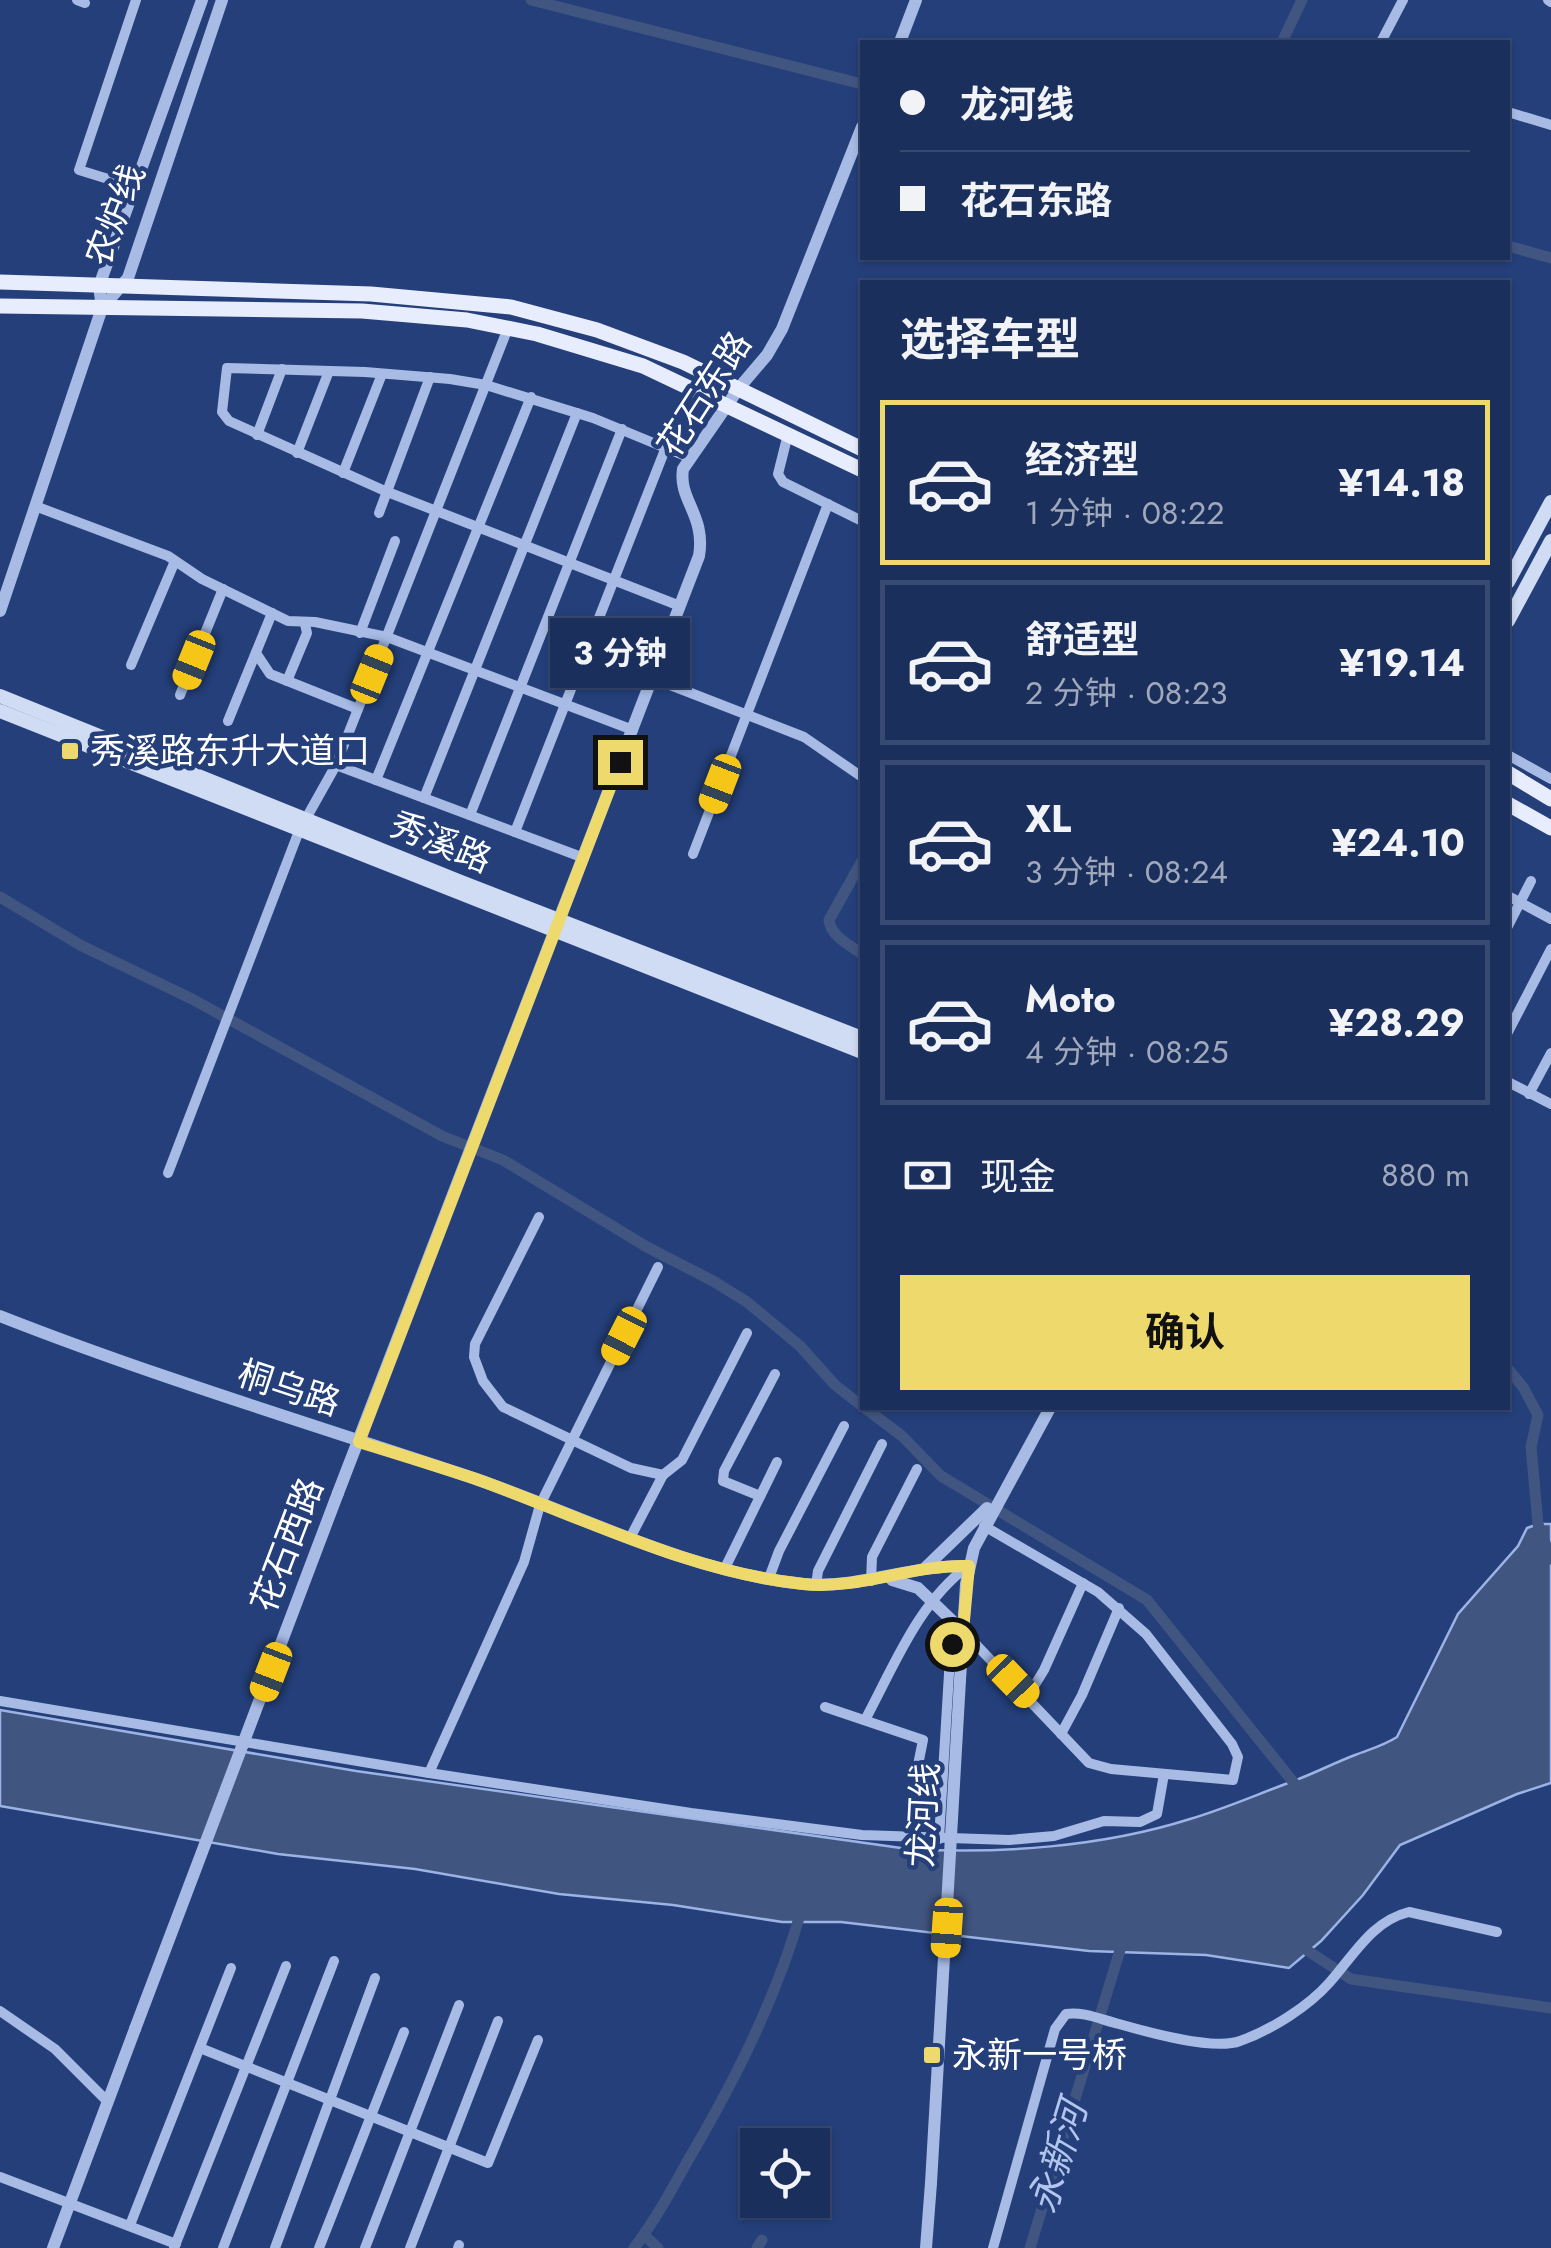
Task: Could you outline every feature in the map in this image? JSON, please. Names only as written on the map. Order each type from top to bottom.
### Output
[{"type":"main road","points":[[0,282],[371,294],[492,304],[625,340],[739,388],[860,448]]},
{"type":"main road","points":[[0,306],[397,313],[467,320],[614,356],[728,404],[860,469]]},
{"type":"main road","points":[[1510,578],[1551,502]]},
{"type":"main road","points":[[1510,617],[1551,541]]},
{"type":"main road","name":"秀溪路","points":[[0,696],[301,825]]},
{"type":"main road","name":"秀溪路","points":[[0,711],[558,926],[860,1051]]},
{"type":"main road","points":[[1510,775],[1551,802]]},
{"type":"main road","points":[[1510,783],[1551,802]]},
{"type":"main road","points":[[1510,805],[1551,828]]},
{"type":"main road","name":"秀溪路","points":[[558,926],[860,1037]]},
{"type":"street","points":[[134,188],[79,170],[136,0]]},
{"type":"street","name":"农炉线","points":[[102,308],[99,286],[202,0]]},
{"type":"street","name":"农炉线","points":[[102,308],[123,287],[222,0]]},
{"type":"street","points":[[901,40],[916,0]]},
{"type":"street","points":[[1382,40],[1404,0]]},
{"type":"street","points":[[1510,113],[1551,125]]},
{"type":"street","name":"花石东路","points":[[558,926],[699,556],[702,536],[681,480],[682,470],[739,388],[767,356],[782,329],[860,132]]},
{"type":"street","points":[[0,611],[102,308]]},
{"type":"street","points":[[168,1173],[301,825],[336,765],[508,328]]},
{"type":"street","points":[[680,606],[387,492],[257,436],[229,421],[222,412],[227,368],[430,377],[486,385],[622,429],[690,458]]},
{"type":"street","points":[[257,436],[282,368]]},
{"type":"street","points":[[297,453],[329,371]]},
{"type":"street","points":[[343,473],[382,374]]},
{"type":"street","points":[[379,513],[430,377]]},
{"type":"street","points":[[376,780],[531,398]]},
{"type":"street","points":[[424,798],[577,413]]},
{"type":"street","points":[[470,816],[622,429]]},
{"type":"street","points":[[788,434],[778,474],[783,482],[860,520]]},
{"type":"street","points":[[515,832],[666,446]]},
{"type":"street","points":[[694,854],[828,504]]},
{"type":"street","points":[[35,506],[152,549],[272,613],[304,624],[315,622],[386,638],[633,730]]},
{"type":"street","points":[[360,633],[396,541]]},
{"type":"street","points":[[130,665],[174,560]]},
{"type":"street","points":[[180,695],[223,589]]},
{"type":"street","points":[[228,721],[272,613]]},
{"type":"street","points":[[286,681],[307,633],[304,624]]},
{"type":"street","points":[[256,653],[270,674],[358,710]]},
{"type":"street","points":[[244,683],[270,674]]},
{"type":"street","points":[[652,678],[804,737],[860,776]]},
{"type":"street","points":[[1510,756],[1551,779]]},
{"type":"street","points":[[336,765],[584,858]]},
{"type":"street","points":[[1510,922],[1532,881]]},
{"type":"street","points":[[1510,897],[1551,919]]},
{"type":"street","name":"花石西路","points":[[53,2248],[338,1493],[558,926]]},
{"type":"street","points":[[1510,1028],[1551,949]]},
{"type":"street","points":[[1529,1094],[1551,1053]]},
{"type":"street","points":[[1510,1083],[1551,1104]]},
{"type":"street","points":[[539,1217],[475,1344],[474,1357],[483,1381],[503,1407],[631,1468],[663,1475]]},
{"type":"street","points":[[429,1773],[524,1562],[540,1504],[658,1267]]},
{"type":"street","name":"桐乌路","points":[[0,1316],[178,1383],[476,1479],[630,1538],[725,1568],[816,1585],[878,1579],[946,1565],[969,1566]]},
{"type":"street","points":[[630,1538],[663,1475],[682,1460],[747,1333]]},
{"type":"street","points":[[760,1496],[723,1481],[724,1471],[775,1374]]},
{"type":"street","name":"龙河线","points":[[926,2248],[969,1566],[986,1521],[1049,1410]]},
{"type":"street","points":[[769,1578],[844,1426]]},
{"type":"street","points":[[816,1585],[818,1571],[882,1444]]},
{"type":"street","points":[[725,1568],[777,1462]]},
{"type":"street","points":[[917,1469],[872,1557],[878,1579],[918,1588],[933,1600],[1028,1696],[1079,1755],[1098,1767],[1233,1780],[1238,1756],[1181,1675],[1118,1608],[986,1521]]},
{"type":"street","points":[[922,1570],[1000,1496]]},
{"type":"street","points":[[865,1720],[912,1631],[946,1584],[969,1566]]},
{"type":"street","points":[[1028,1696],[1044,1670],[1083,1582]]},
{"type":"street","points":[[1061,1734],[1082,1695],[1118,1608]]},
{"type":"street","points":[[939,1839],[950,1658],[955,1636],[963,1631]]},
{"type":"street","points":[[0,1701],[429,1773],[862,1835],[1008,1840],[1054,1836],[1104,1821],[1151,1819],[1162,1798],[1164,1774]]},
{"type":"street","points":[[825,1707],[923,1740],[916,1775]]},
{"type":"street","points":[[993,2248],[1061,2018],[1076,2012],[1227,2045],[1266,2030],[1330,1982],[1384,1921],[1409,1912],[1497,1932]]},
{"type":"street","points":[[224,2248],[334,1961]]},
{"type":"street","points":[[0,2177],[175,2246],[286,1966]]},
{"type":"street","points":[[130,2226],[230,1968]]},
{"type":"street","points":[[275,2248],[376,1978]]},
{"type":"street","points":[[365,2248],[458,2005]]},
{"type":"street","points":[[0,2011],[54,2048],[108,2102]]},
{"type":"street","points":[[410,2248],[498,2020]]},
{"type":"street","points":[[318,2248],[404,2032]]},
{"type":"street","points":[[200,2048],[488,2163],[538,2040]]},
{"type":"water","points":[[1551,1524],[1551,1783],[1400,1845],[1363,1895],[1321,1941],[1289,1968],[1206,1955],[1089,1951],[841,1922],[782,1922],[673,1905],[559,1894],[415,1869],[278,1854],[0,1806],[0,1710],[356,1771],[908,1849],[1014,1849],[1122,1836],[1215,1811],[1397,1737],[1458,1614],[1518,1546],[1527,1528]]},
{"type":"waterway","points":[[531,0],[860,83]]},
{"type":"waterway","points":[[1283,40],[1302,0]]},
{"type":"waterway","points":[[1510,247],[1551,258]]},
{"type":"waterway","points":[[860,865],[829,920],[837,936],[860,953]]},
{"type":"waterway","points":[[0,897],[80,945],[192,999],[442,1136],[503,1160],[647,1247],[713,1281],[747,1302],[800,1346],[835,1385],[860,1404]]},
{"type":"waterway","points":[[1510,1371],[1538,1415],[1531,1447],[1538,1524],[1551,1559]]},
{"type":"waterway","points":[[868,1410],[902,1436],[941,1476],[1147,1600],[1302,1793]]},
{"type":"waterway","points":[[634,2248],[737,2070],[767,2007],[802,1908]]},
{"type":"waterway","name":"永新河","points":[[1030,2248],[1123,1940]]},
{"type":"waterway","points":[[1301,1941],[1308,1951],[1351,1979],[1551,2008]]},
{"type":"waterway","points":[[644,2235],[658,2248]]},
{"type":"waterway","points":[[757,2248],[762,2240]]},
{"type":"place","name":"秀溪路东升大道口","points":[[70,751]]},
{"type":"place","name":"永新一号桥","points":[[932,2055]]},
{"type":"route","points":[[620,762],[359,1442],[476,1479],[630,1538],[744,1573],[831,1586],[946,1565],[969,1566],[963,1631],[952,1644]]}]
